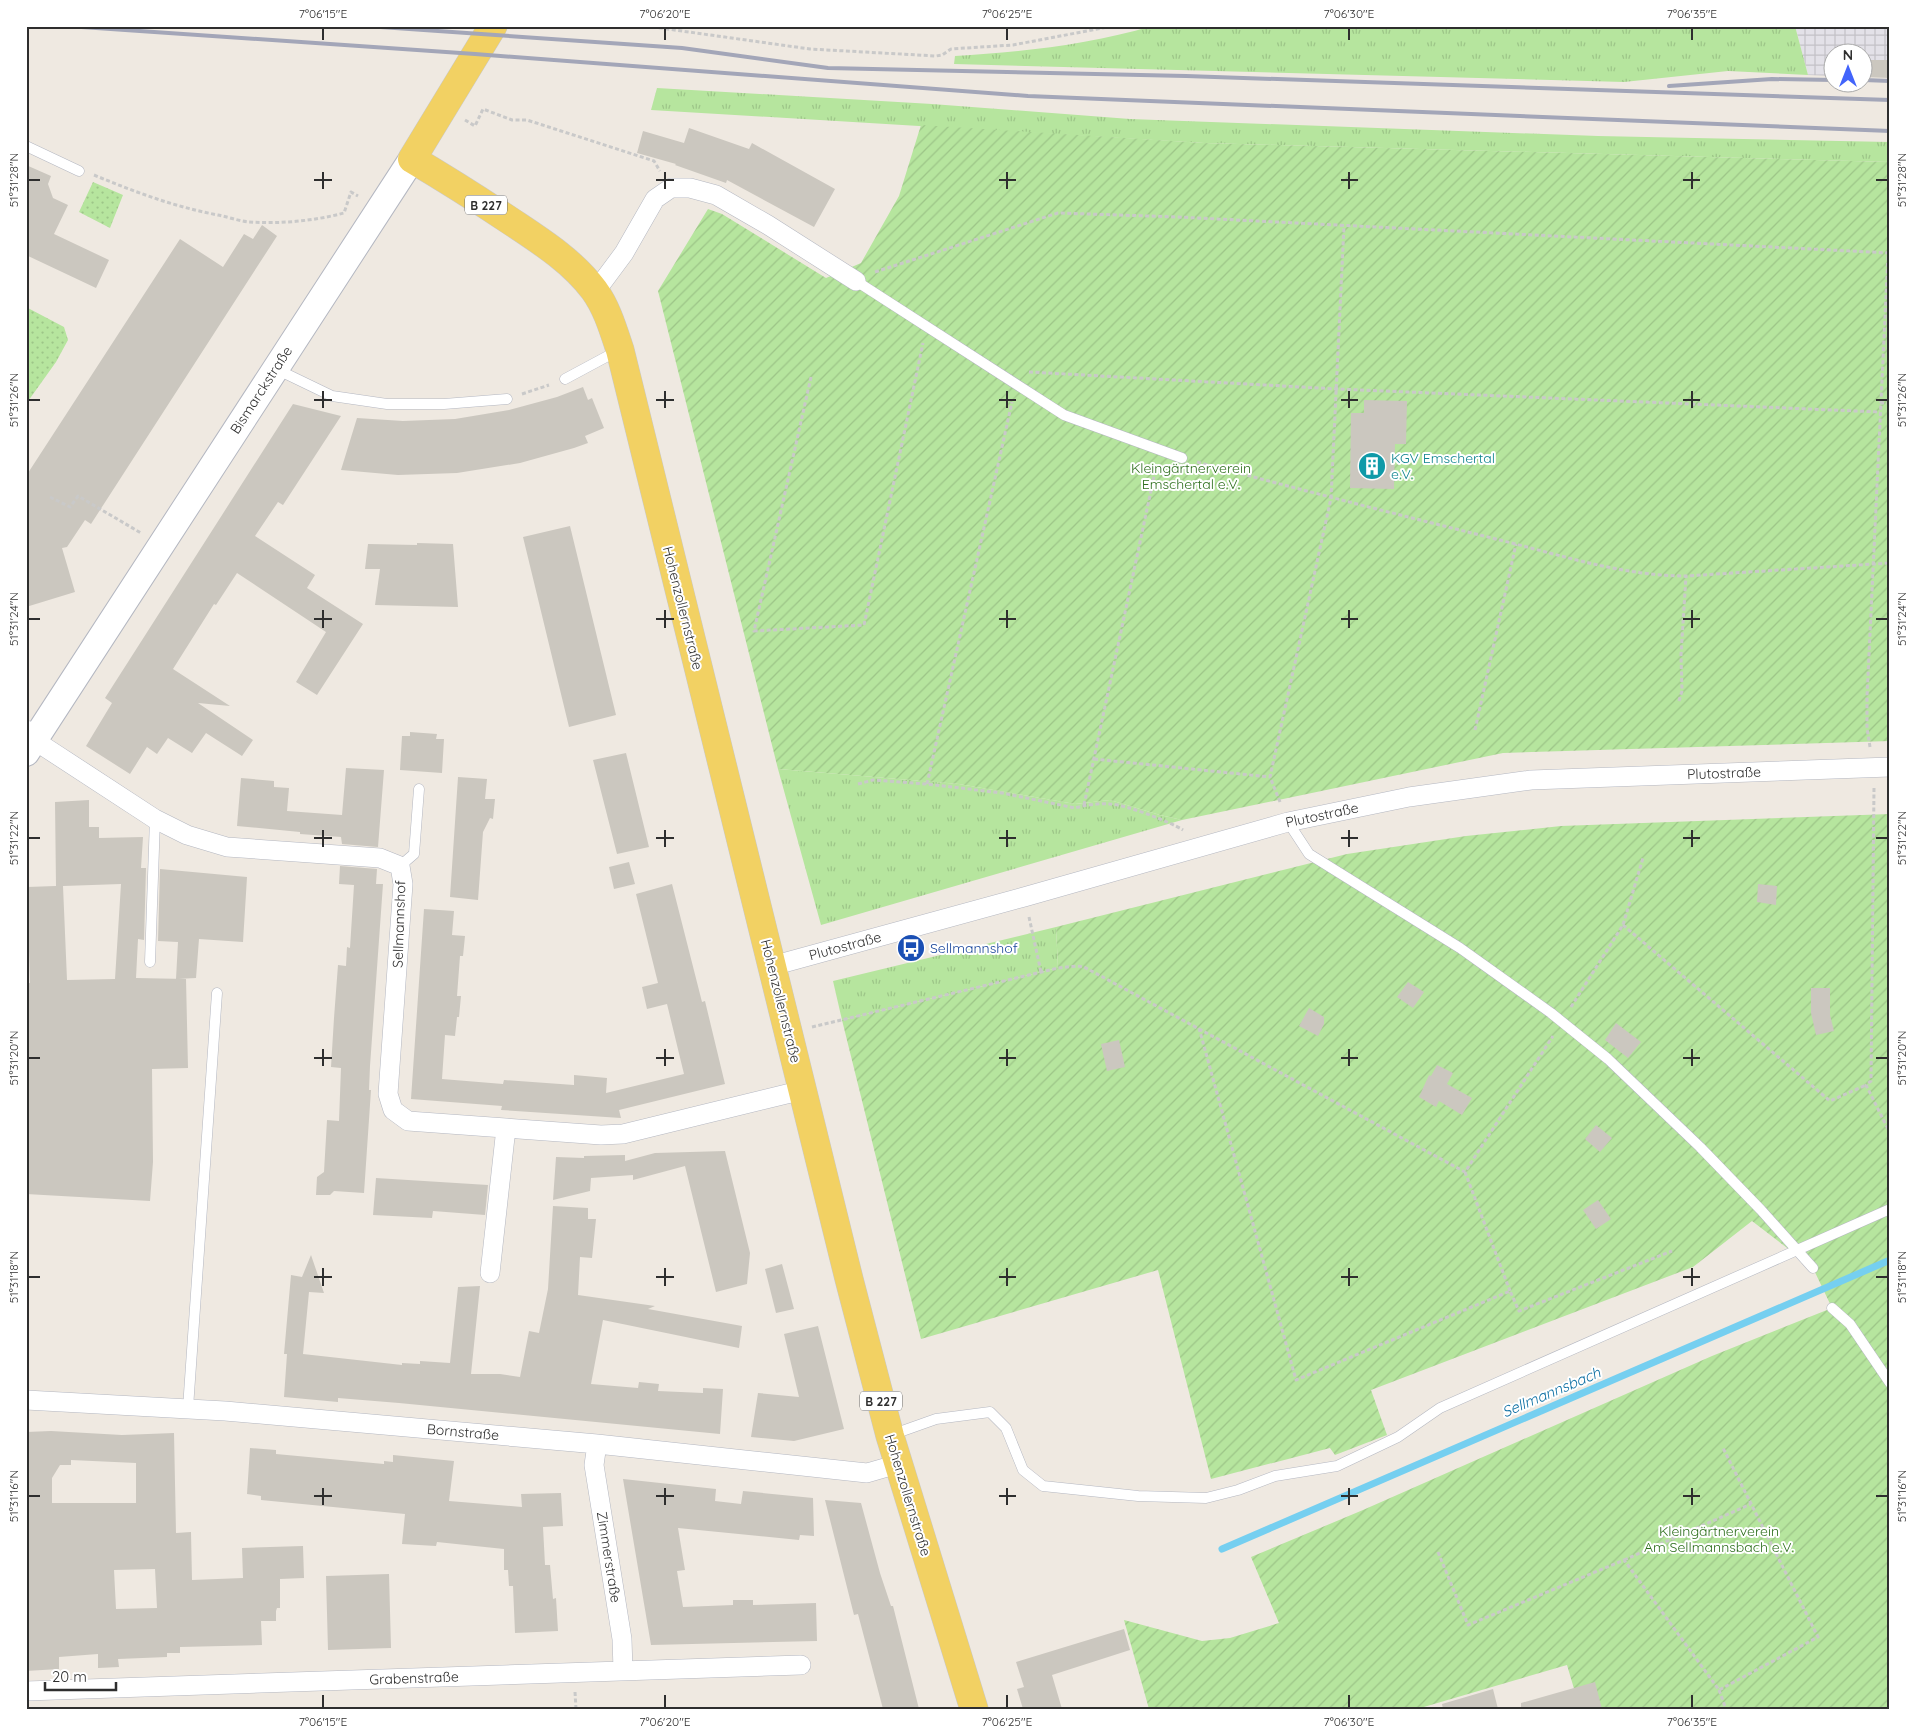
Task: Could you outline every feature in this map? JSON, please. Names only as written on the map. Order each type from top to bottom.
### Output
[{"type":"main road","name":"Bismarckstraße","points":[[29,741],[161,544],[412,159],[492,26]]},
{"type":"main road","name":"Hohenzollernstraße","points":[[412,159],[462,189],[558,253],[578,271],[595,292],[611,321],[620,350],[846,1270],[898,1464],[974,1709]]},
{"type":"street","points":[[595,292],[624,253],[654,199],[671,188],[690,188],[716,195],[768,225],[856,281]]},
{"type":"street","name":"Sellmannshof","points":[[29,741],[156,819],[188,836],[227,846],[380,858],[400,866],[403,884],[388,1094],[393,1110],[408,1121],[601,1135],[624,1134],[803,1090]]},
{"type":"street","name":"Plutostraße","points":[[772,966],[1024,898],[1288,822],[1409,797],[1531,780],[1882,767]]},
{"type":"street","points":[[490,1273],[506,1128]]},
{"type":"street","name":"Bornstraße","points":[[26,1400],[188,1408],[597,1444],[867,1473],[898,1464]]},
{"type":"street","name":"Zimmerstraße","points":[[597,1444],[594,1465],[622,1639],[623,1670]]},
{"type":"street","name":"Grabenstraße","points":[[26,1691],[801,1665]]},
{"type":"lane","points":[[26,146],[79,171]]},
{"type":"lane","points":[[856,281],[1064,415],[1182,458]]},
{"type":"lane","points":[[565,379],[620,350]]},
{"type":"lane","points":[[275,368],[332,396],[386,404],[444,404],[507,399]]},
{"type":"lane","points":[[400,866],[414,854],[419,789]]},
{"type":"lane","points":[[150,962],[156,819]]},
{"type":"lane","points":[[1288,822],[1309,854],[1460,948],[1562,1021],[1608,1059],[1700,1147],[1761,1210],[1813,1268]]},
{"type":"lane","points":[[188,1408],[216,993]]},
{"type":"lane","points":[[890,1436],[936,1419],[990,1412],[1006,1428],[1022,1470],[1043,1486],[1138,1496],[1206,1498],[1238,1490],[1275,1476],[1337,1466],[1398,1437],[1440,1408],[1722,1284],[1795,1249],[1890,1209]]},
{"type":"lane","points":[[1832,1308],[1850,1324],[1890,1383]]},
{"type":"path","points":[[646,26],[810,48],[936,56],[942,55],[951,49],[1013,45],[1114,26]]},
{"type":"path","points":[[483,109],[512,120],[527,120],[654,161],[671,188]]},
{"type":"path","points":[[79,171],[87,171],[135,192],[186,209],[249,222],[309,221],[344,213]]},
{"type":"path","points":[[856,281],[878,270],[1058,213],[1178,217],[1889,254],[1872,565],[1867,728],[1882,767],[1871,1082],[1830,1101],[1623,925]]},
{"type":"path","points":[[1288,822],[1270,777],[1331,498],[1344,226]]},
{"type":"path","points":[[811,377],[754,631],[864,625],[926,325]]},
{"type":"path","points":[[927,784],[1016,384],[1023,372],[1880,412]]},
{"type":"path","points":[[507,399],[565,379]]},
{"type":"path","points":[[1880,403],[1890,403]]},
{"type":"path","points":[[1084,806],[1160,449]]},
{"type":"path","points":[[1182,458],[1331,498],[1516,544],[1618,569],[1659,576],[1686,576],[1890,563]]},
{"type":"path","points":[[50,497],[70,507],[78,496],[161,544]]},
{"type":"path","points":[[1476,730],[1516,544]]},
{"type":"path","points":[[1679,701],[1682,691],[1681,655],[1686,576]]},
{"type":"path","points":[[1094,759],[1270,777]]},
{"type":"path","points":[[858,784],[873,780],[927,784],[1002,793],[1075,808],[1110,804],[1174,824],[1207,845]]},
{"type":"path","points":[[1465,1172],[1623,925],[1643,858]]},
{"type":"path","points":[[1024,898],[1041,972]]},
{"type":"path","points":[[842,1020],[1058,968],[1084,967],[1465,1172],[1519,1311],[1672,1251]]},
{"type":"path","points":[[1199,1028],[1296,1380],[1510,1291]]},
{"type":"path","points":[[1866,1085],[1890,1133]]},
{"type":"path","points":[[1719,1690],[1818,1637],[1723,1448]]},
{"type":"path","points":[[1438,1552],[1468,1625],[1624,1560],[1751,1504]]},
{"type":"path","points":[[1624,1560],[1719,1690],[1726,1709]]},
{"type":"shaded area","points":[[1795,26],[1890,26],[1890,77],[1874,77],[1874,42],[1824,42],[1824,76],[1808,75]]},
{"type":"green space","points":[[1152,26],[1795,26],[1808,75],[1728,71],[1624,82],[954,64],[955,56],[1054,47],[1128,33]]},
{"type":"green space","points":[[657,88],[932,104],[1130,119],[1598,136],[1890,142],[1890,162],[1204,143],[651,110]]},
{"type":"green space","name":"Kleingärtnerverein Emschertal e.V.","points":[[921,125],[1204,143],[1890,162],[1890,741],[1503,753],[1182,820],[1110,800],[1075,804],[959,784],[778,769],[658,291],[708,209],[722,214],[826,278],[861,263],[899,196]]},
{"type":"green space","points":[[93,182],[123,195],[110,228],[79,212]]},
{"type":"green space","points":[[26,307],[64,327],[68,340],[56,362],[26,404]]},
{"type":"green space","points":[[778,769],[959,784],[1075,804],[1110,800],[1182,820],[821,925]]},
{"type":"green space","name":"Kleingärtnerverein Am Sellmannsbach e.V.","points":[[1890,814],[1890,1709],[1580,1709],[1567,1665],[1417,1709],[1149,1709],[1124,1620],[1202,1641],[1230,1638],[1279,1623],[1251,1557],[1363,1510],[1712,1356],[1832,1308],[1813,1268],[1752,1221],[1693,1267],[1371,1390],[1387,1435],[1335,1455],[1330,1448],[1211,1479],[1158,1270],[921,1339],[842,1020],[1058,968],[1056,927],[1347,854],[1466,836],[1561,826]]},
{"type":"green space","points":[[1056,927],[1058,968],[842,1020],[833,981]]},
{"type":"building","points":[[1874,60],[1890,60],[1890,78],[1874,77]]},
{"type":"building","points":[[689,128],[749,149],[752,143],[835,189],[814,227],[727,180],[726,183],[676,164],[637,153],[643,131],[684,143]]},
{"type":"building","points":[[26,165],[51,176],[48,184],[53,198],[68,205],[54,234],[109,260],[96,288],[26,255]]},
{"type":"building","points":[[262,225],[277,236],[91,524],[85,520],[67,547],[62,548],[75,592],[26,607],[26,477],[28,473],[180,239],[223,267],[244,234],[253,239]]},
{"type":"building","points":[[583,387],[588,400],[592,398],[604,428],[585,436],[588,443],[574,448],[520,463],[457,473],[398,475],[341,470],[357,418],[403,421],[455,419],[509,410],[557,397]]},
{"type":"building","name":"KGV Emschertal e.V.","points":[[1364,400],[1407,401],[1406,444],[1395,444],[1394,489],[1350,488],[1351,413],[1364,413]]},
{"type":"building","points":[[293,404],[341,416],[283,505],[278,502],[255,536],[315,575],[307,588],[363,624],[317,695],[296,682],[326,632],[237,573],[216,605],[214,604],[173,669],[230,706],[198,703],[253,740],[242,756],[206,733],[192,753],[168,738],[157,754],[147,747],[130,774],[86,746],[112,703],[105,698]]},
{"type":"building","points":[[570,526],[616,715],[569,727],[523,537]]},
{"type":"building","points":[[417,543],[453,544],[458,607],[375,605],[380,569],[365,569],[368,544],[417,545]]},
{"type":"building","points":[[410,732],[437,734],[436,739],[444,739],[442,773],[400,770],[402,736],[410,736]]},
{"type":"building","points":[[626,753],[649,847],[617,854],[593,760]]},
{"type":"building","points":[[346,768],[384,770],[378,847],[342,844],[341,837],[237,826],[241,778],[274,781],[274,787],[289,788],[287,811],[342,815]]},
{"type":"building","points":[[458,777],[487,779],[485,799],[495,799],[493,819],[490,818],[483,832],[478,900],[450,897]]},
{"type":"building","points":[[89,800],[89,827],[99,827],[99,838],[143,837],[141,868],[146,868],[144,940],[138,939],[136,978],[186,979],[188,1068],[152,1069],[153,1162],[150,1201],[26,1194],[26,983],[30,983],[27,887],[56,886],[55,802]],"holes":[[[121,884],[115,979],[67,980],[63,886]]]},
{"type":"building","points":[[629,862],[635,884],[614,889],[609,867]]},
{"type":"building","points":[[340,866],[377,869],[376,884],[383,884],[370,1066],[369,1090],[371,1090],[364,1193],[334,1191],[330,1195],[316,1195],[317,1177],[324,1172],[327,1120],[339,1121],[341,1068],[331,1067],[334,1018],[338,965],[346,966],[347,947],[350,948],[354,885],[339,884]]},
{"type":"building","points":[[160,869],[247,877],[243,942],[199,939],[196,978],[176,979],[178,942],[158,941]]},
{"type":"building","points":[[672,884],[702,1002],[705,1001],[725,1084],[619,1110],[621,1118],[501,1110],[502,1106],[411,1099],[424,909],[454,911],[452,935],[465,936],[463,956],[460,956],[457,996],[461,996],[459,1017],[457,1017],[455,1036],[445,1035],[442,1079],[503,1084],[504,1080],[574,1085],[574,1075],[607,1078],[606,1093],[684,1074],[667,1004],[647,1009],[642,987],[658,983],[636,894]]},
{"type":"building","points":[[1758,884],[1777,886],[1776,905],[1757,902]]},
{"type":"building","points":[[1408,982],[1424,992],[1413,1008],[1397,997]]},
{"type":"building","points":[[1811,988],[1830,988],[1830,1015],[1834,1031],[1816,1035],[1811,1013]]},
{"type":"building","points":[[1309,1008],[1324,1017],[1324,1024],[1318,1036],[1299,1026]]},
{"type":"building","points":[[1616,1023],[1641,1042],[1628,1058],[1605,1040]]},
{"type":"building","points":[[1119,1040],[1125,1067],[1107,1071],[1101,1044]]},
{"type":"building","points":[[1437,1065],[1453,1073],[1447,1084],[1472,1098],[1462,1115],[1439,1101],[1436,1107],[1419,1097],[1429,1075],[1431,1076]]},
{"type":"building","points":[[1596,1125],[1612,1138],[1600,1152],[1585,1139]]},
{"type":"building","points":[[725,1151],[750,1253],[747,1284],[716,1292],[685,1166],[633,1180],[633,1175],[591,1178],[590,1191],[553,1200],[556,1157],[584,1158],[584,1156],[625,1155],[625,1161],[655,1153]]},
{"type":"building","points":[[376,1178],[488,1185],[485,1215],[433,1211],[432,1218],[373,1215]]},
{"type":"building","points":[[1598,1200],[1611,1219],[1596,1229],[1583,1210]]},
{"type":"building","points":[[553,1206],[588,1208],[588,1219],[596,1219],[592,1258],[580,1257],[578,1295],[655,1306],[648,1309],[742,1326],[739,1348],[603,1320],[591,1384],[638,1388],[639,1382],[659,1384],[658,1391],[703,1393],[703,1388],[723,1389],[720,1434],[399,1403],[338,1398],[338,1402],[284,1397],[287,1354],[284,1354],[291,1275],[302,1277],[311,1255],[324,1293],[309,1292],[303,1354],[402,1365],[402,1363],[420,1364],[420,1361],[450,1363],[458,1287],[480,1286],[471,1374],[500,1374],[520,1377],[529,1331],[539,1333],[548,1289]]},
{"type":"building","points":[[782,1264],[794,1309],[776,1313],[765,1269]]},
{"type":"building","points":[[818,1326],[844,1429],[794,1441],[751,1437],[758,1393],[799,1397],[784,1334]]},
{"type":"building","points":[[51,1431],[122,1435],[174,1433],[176,1533],[191,1532],[192,1580],[243,1578],[242,1548],[303,1546],[304,1578],[280,1579],[280,1608],[277,1608],[276,1611],[276,1621],[261,1621],[262,1645],[180,1647],[180,1653],[167,1653],[167,1657],[118,1659],[119,1667],[98,1668],[98,1654],[59,1657],[59,1669],[26,1671],[26,1432]],"holes":[[[71,1460],[136,1463],[136,1503],[52,1503],[52,1478],[60,1465],[71,1465]],[[155,1569],[157,1608],[116,1609],[114,1570]]]},
{"type":"building","points":[[250,1448],[276,1450],[276,1454],[384,1464],[384,1461],[393,1462],[393,1455],[454,1461],[449,1501],[522,1507],[521,1494],[561,1493],[563,1526],[543,1527],[545,1565],[550,1565],[553,1599],[556,1598],[558,1631],[515,1633],[513,1586],[509,1586],[508,1570],[504,1570],[504,1549],[437,1542],[436,1546],[402,1544],[405,1514],[261,1500],[261,1496],[247,1494]]},
{"type":"building","points":[[623,1479],[716,1489],[715,1501],[741,1504],[743,1491],[813,1498],[814,1536],[800,1535],[799,1540],[678,1528],[685,1570],[677,1571],[683,1607],[733,1605],[733,1600],[753,1600],[753,1605],[816,1603],[817,1641],[651,1645]]},
{"type":"building","points":[[825,1500],[861,1503],[880,1573],[891,1606],[893,1606],[919,1709],[883,1709],[858,1614],[854,1615]]},
{"type":"building","points":[[389,1574],[391,1648],[328,1650],[326,1576]]},
{"type":"building","points":[[1124,1629],[1130,1650],[1052,1675],[1062,1709],[1023,1709],[1017,1689],[1024,1687],[1016,1662]]},
{"type":"building","points":[[1595,1682],[1602,1709],[1521,1709],[1521,1703]]},
{"type":"building","points":[[1493,1689],[1498,1709],[1443,1709],[1442,1704]]},
{"type":"waterway","name":"Sellmannsbach","points":[[1222,1549],[1890,1260]]},
{"type":"railway","points":[[67,26],[475,54],[1028,96],[1890,131]]},
{"type":"railway","points":[[366,26],[682,48],[828,68],[1186,76],[1890,100]]},
{"type":"railway","points":[[1669,86],[1772,79],[1824,80]]},
{"type":"railway","points":[[1874,80],[1890,81]]},
{"type":"place","name":"KGV Emschertal e.V.","points":[[1372,466]]},
{"type":"place","name":"Sellmannshof","points":[[911,948]]}]
